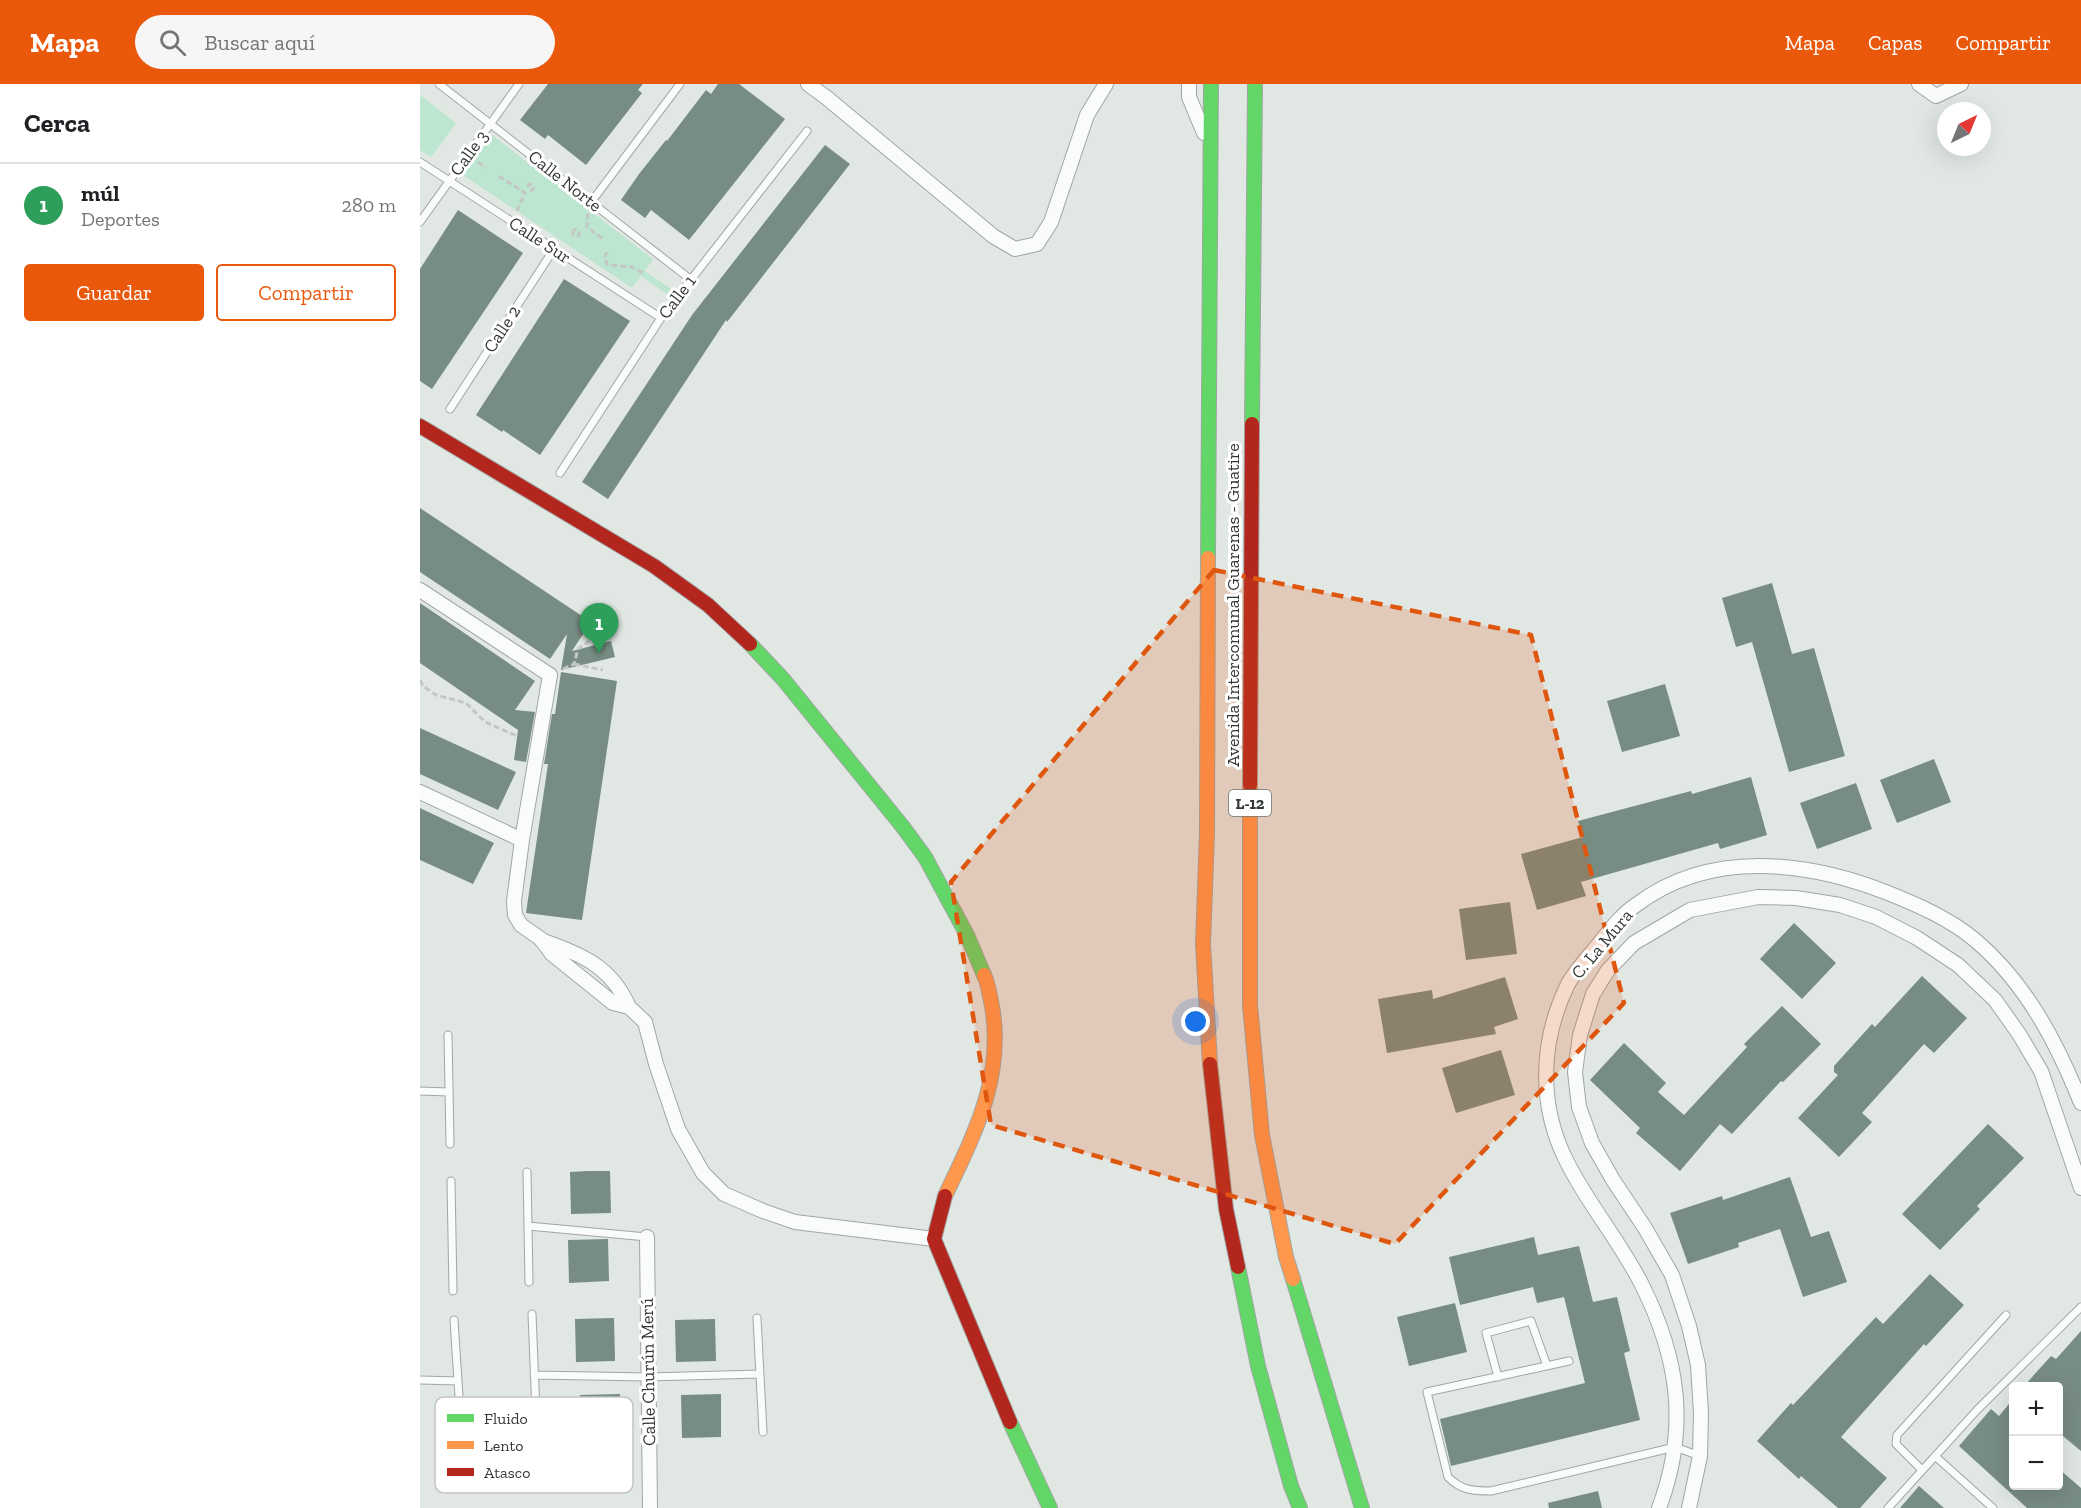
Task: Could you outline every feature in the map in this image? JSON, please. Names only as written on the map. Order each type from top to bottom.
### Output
[{"type":"main road","name":"Avenida Intercomunal Guarenas - Guatire","points":[[1211,84],[1207,821],[1203,944],[1210,1062],[1226,1209],[1258,1366],[1300,1508]]},
{"type":"main road","name":"Avenida Intercomunal Guarenas - Guatire","points":[[1255,84],[1250,608],[1250,1005],[1262,1134],[1286,1257],[1362,1508]]},
{"type":"main road","points":[[420,426],[654,566],[708,605],[743,637],[783,679],[925,857],[967,935],[987,981],[996,1024],[995,1056],[990,1089],[976,1130],[944,1198],[934,1239],[1016,1436],[1050,1508]]},
{"type":"street","points":[[808,84],[993,236],[1015,249],[1037,244],[1052,222],[1087,115],[1106,84]]},
{"type":"street","name":"Avenida Intercomunal Guarenas - Guatire","points":[[1189,84],[1189,97],[1211,148]]},
{"type":"street","points":[[1919,84],[1936,96],[1961,84]]},
{"type":"street","points":[[420,590],[550,675],[522,840],[514,902],[515,915],[521,925],[541,939],[581,954],[597,966],[623,994],[629,1007],[645,1022],[656,1064],[678,1129],[703,1173],[724,1194],[795,1222],[934,1239]]},
{"type":"street","points":[[420,792],[522,840]]},
{"type":"street","name":"C. La Mura","points":[[1659,1508],[1669,1481],[1675,1447],[1678,1408],[1671,1358],[1657,1317],[1641,1282],[1568,1164],[1556,1137],[1546,1097],[1547,1057],[1553,1020],[1570,982],[1611,929],[1634,906],[1659,889],[1690,876],[1726,868],[1772,866],[1789,866],[1842,877],[1913,903],[1975,940],[2025,994],[2050,1034],[2081,1103]]},
{"type":"street","points":[[1689,1508],[1700,1456],[1701,1413],[1698,1365],[1689,1326],[1672,1275],[1646,1228],[1613,1180],[1592,1143],[1579,1107],[1575,1072],[1580,1035],[1593,994],[1608,970],[1634,943],[1690,910],[1758,897],[1796,898],[1840,905],[1876,918],[1917,938],[1958,965],[1995,1000],[2019,1034],[2042,1071],[2081,1188]]},
{"type":"street","name":"Calle Churún Merú","points":[[647,1237],[650,1508]]},
{"type":"lane","name":"Calle Norte","points":[[439,84],[690,279]]},
{"type":"lane","name":"Calle 3","points":[[420,222],[519,84]]},
{"type":"lane","points":[[592,201],[680,84]]},
{"type":"lane","name":"Calle 1","points":[[560,472],[661,318],[807,131]]},
{"type":"lane","name":"Calle Sur","points":[[420,162],[661,318]]},
{"type":"lane","name":"Calle 2","points":[[450,409],[554,249]]},
{"type":"lane","points":[[448,1035],[450,1144]]},
{"type":"lane","points":[[420,1091],[449,1092]]},
{"type":"lane","points":[[527,1172],[529,1282]]},
{"type":"lane","points":[[451,1181],[453,1291]]},
{"type":"lane","points":[[528,1226],[647,1237]]},
{"type":"lane","points":[[1888,1508],[1977,1410],[2081,1307]]},
{"type":"lane","points":[[532,1314],[535,1397]]},
{"type":"lane","points":[[1922,1470],[1896,1444],[1897,1435],[2006,1316]]},
{"type":"lane","points":[[757,1318],[763,1432]]},
{"type":"lane","points":[[454,1320],[459,1397]]},
{"type":"lane","points":[[1498,1377],[1486,1333],[1532,1321],[1547,1366]]},
{"type":"lane","points":[[1569,1361],[1427,1392],[1448,1477],[1457,1486],[1469,1491],[1491,1491],[1675,1447],[1700,1456]]},
{"type":"lane","points":[[534,1375],[648,1377],[760,1374]]},
{"type":"lane","points":[[420,1380],[458,1381]]},
{"type":"lane","points":[[1935,1456],[1992,1508]]},
{"type":"path","points":[[474,159],[486,168]]},
{"type":"path","points":[[499,176],[525,193]]},
{"type":"path","points":[[517,211],[529,189]]},
{"type":"path","points":[[587,227],[589,210]]},
{"type":"path","points":[[580,231],[587,227]]},
{"type":"path","points":[[587,227],[603,239]]},
{"type":"path","points":[[608,252],[604,258],[608,265],[632,267],[643,273]]},
{"type":"path","points":[[574,664],[578,649],[592,639]]},
{"type":"path","points":[[550,675],[574,664],[603,670]]},
{"type":"path","points":[[420,680],[421,687],[436,695],[466,703],[485,722],[518,736]]},
{"type":"highlighted area","points":[[1214,570],[1531,635],[1624,1003],[1395,1244],[991,1125],[951,882]]},
{"type":"green space","points":[[420,95],[456,123],[431,157],[420,150]]},
{"type":"green space","points":[[492,135],[653,259],[645,271],[671,289],[667,294],[641,276],[632,288],[463,175]]},
{"type":"building","points":[[548,84],[643,84],[638,90],[642,93],[586,165],[548,135],[545,139],[520,120]]},
{"type":"building","points":[[718,84],[739,84],[785,119],[689,240],[651,210],[645,218],[621,200],[706,90],[711,94]]},
{"type":"building","points":[[825,145],[850,164],[727,322],[726,320],[608,499],[582,482],[692,315]]},
{"type":"building","points":[[458,210],[523,253],[432,389],[420,381],[420,269]]},
{"type":"building","points":[[564,279],[630,321],[540,455],[476,415]]},
{"type":"building","points":[[420,508],[591,622],[572,651],[611,641],[615,657],[561,670],[567,634],[550,659],[420,572]]},
{"type":"building","points":[[1772,583],[1792,654],[1814,648],[1845,756],[1789,772],[1752,642],[1736,647],[1722,598]]},
{"type":"building","points":[[420,603],[535,681],[515,710],[535,712],[526,762],[514,760],[518,730],[420,663]]},
{"type":"building","points":[[561,672],[617,681],[582,920],[526,913],[548,764],[544,764]]},
{"type":"building","points":[[1665,684],[1680,736],[1622,752],[1607,701]]},
{"type":"building","points":[[420,728],[516,772],[498,810],[420,774]]},
{"type":"building","points":[[1934,759],[1951,802],[1897,823],[1880,780]]},
{"type":"building","points":[[1751,777],[1767,835],[1720,849],[1718,843],[1581,882],[1586,896],[1537,910],[1521,854],[1583,837],[1578,821],[1691,791],[1692,794]]},
{"type":"building","points":[[1856,783],[1872,829],[1817,849],[1800,803]]},
{"type":"building","points":[[420,808],[494,843],[473,884],[420,860]]},
{"type":"building","points":[[1510,902],[1517,954],[1466,960],[1459,909]]},
{"type":"building","points":[[1794,923],[1836,963],[1802,999],[1760,959]]},
{"type":"building","points":[[1922,976],[1967,1018],[1934,1053],[1924,1044],[1862,1113],[1872,1122],[1839,1157],[1798,1118],[1838,1075],[1834,1072],[1834,1066],[1872,1024],[1875,1027]]},
{"type":"building","points":[[1505,977],[1518,1019],[1494,1027],[1496,1034],[1387,1053],[1378,999],[1432,990],[1433,999]]},
{"type":"building","points":[[1782,1006],[1821,1044],[1783,1082],[1781,1081],[1732,1134],[1720,1124],[1680,1171],[1636,1133],[1640,1128],[1590,1080],[1624,1043],[1666,1083],[1658,1092],[1684,1115],[1747,1047],[1744,1044]]},
{"type":"building","points":[[1501,1050],[1515,1095],[1456,1113],[1442,1068]]},
{"type":"building","points":[[1988,1124],[2024,1158],[1977,1206],[1980,1209],[1940,1250],[1902,1214]]},
{"type":"building","points":[[610,1171],[611,1213],[571,1214],[570,1172]]},
{"type":"building","points":[[1790,1177],[1811,1237],[1829,1231],[1847,1282],[1803,1297],[1780,1229],[1738,1243],[1739,1247],[1688,1264],[1670,1213],[1722,1196],[1723,1200]]},
{"type":"building","points":[[1534,1237],[1538,1255],[1579,1246],[1593,1302],[1617,1297],[1630,1351],[1624,1353],[1640,1420],[1451,1466],[1440,1419],[1585,1383],[1564,1297],[1537,1303],[1533,1287],[1460,1305],[1449,1257]]},
{"type":"building","points":[[608,1239],[609,1281],[569,1283],[568,1240]]},
{"type":"building","points":[[1930,1274],[1964,1305],[1926,1346],[1924,1344],[1841,1437],[1887,1478],[1860,1508],[1838,1508],[1801,1476],[1799,1479],[1757,1441],[1876,1317],[1883,1324]]},
{"type":"building","points":[[1455,1303],[1467,1352],[1409,1366],[1397,1317]]},
{"type":"building","points":[[614,1318],[615,1361],[576,1362],[575,1319]]},
{"type":"building","points":[[715,1319],[716,1361],[676,1362],[675,1320]]},
{"type":"building","points":[[2081,1331],[2081,1451],[2063,1436],[2063,1382],[2028,1382],[2051,1356],[2056,1359]]},
{"type":"building","points":[[620,1394],[620,1397],[580,1397],[580,1395]]},
{"type":"building","points":[[721,1394],[721,1437],[682,1438],[681,1395]]},
{"type":"building","points":[[2009,1404],[2009,1490],[2063,1490],[2063,1472],[2081,1488],[2081,1508],[2027,1508],[1959,1446],[1991,1409],[1999,1416]]},
{"type":"building","points":[[1919,1486],[1944,1508],[1900,1508]]},
{"type":"building","points":[[1598,1491],[1602,1508],[1549,1508],[1548,1503]]},
{"type":"traffic: fast","points":[[1208,558],[1211,84]]},
{"type":"traffic: fast","points":[[1252,424],[1255,84]]},
{"type":"traffic: fast","points":[[750,644],[783,679],[925,857],[967,935],[984,975]]},
{"type":"traffic: fast","points":[[1238,1267],[1258,1366],[1291,1486],[1300,1508]]},
{"type":"traffic: fast","points":[[1293,1279],[1362,1508]]},
{"type":"traffic: fast","points":[[1010,1422],[1050,1508]]},
{"type":"traffic: slow","points":[[1208,558],[1207,833],[1203,944],[1210,1064]]},
{"type":"traffic: slow","points":[[1250,785],[1250,1005],[1262,1135],[1286,1257],[1293,1279]]},
{"type":"traffic: slow","points":[[945,1196],[977,1126],[991,1078],[995,1028],[984,975]]},
{"type":"traffic: jam","points":[[1250,785],[1252,424]]},
{"type":"traffic: jam","points":[[420,426],[654,566],[708,605],[750,644]]},
{"type":"traffic: jam","points":[[1210,1064],[1226,1209],[1238,1267]]},
{"type":"traffic: jam","points":[[945,1196],[934,1239],[1010,1422]]},
{"type":"place","name":"múl","points":[[599,653]]}]
